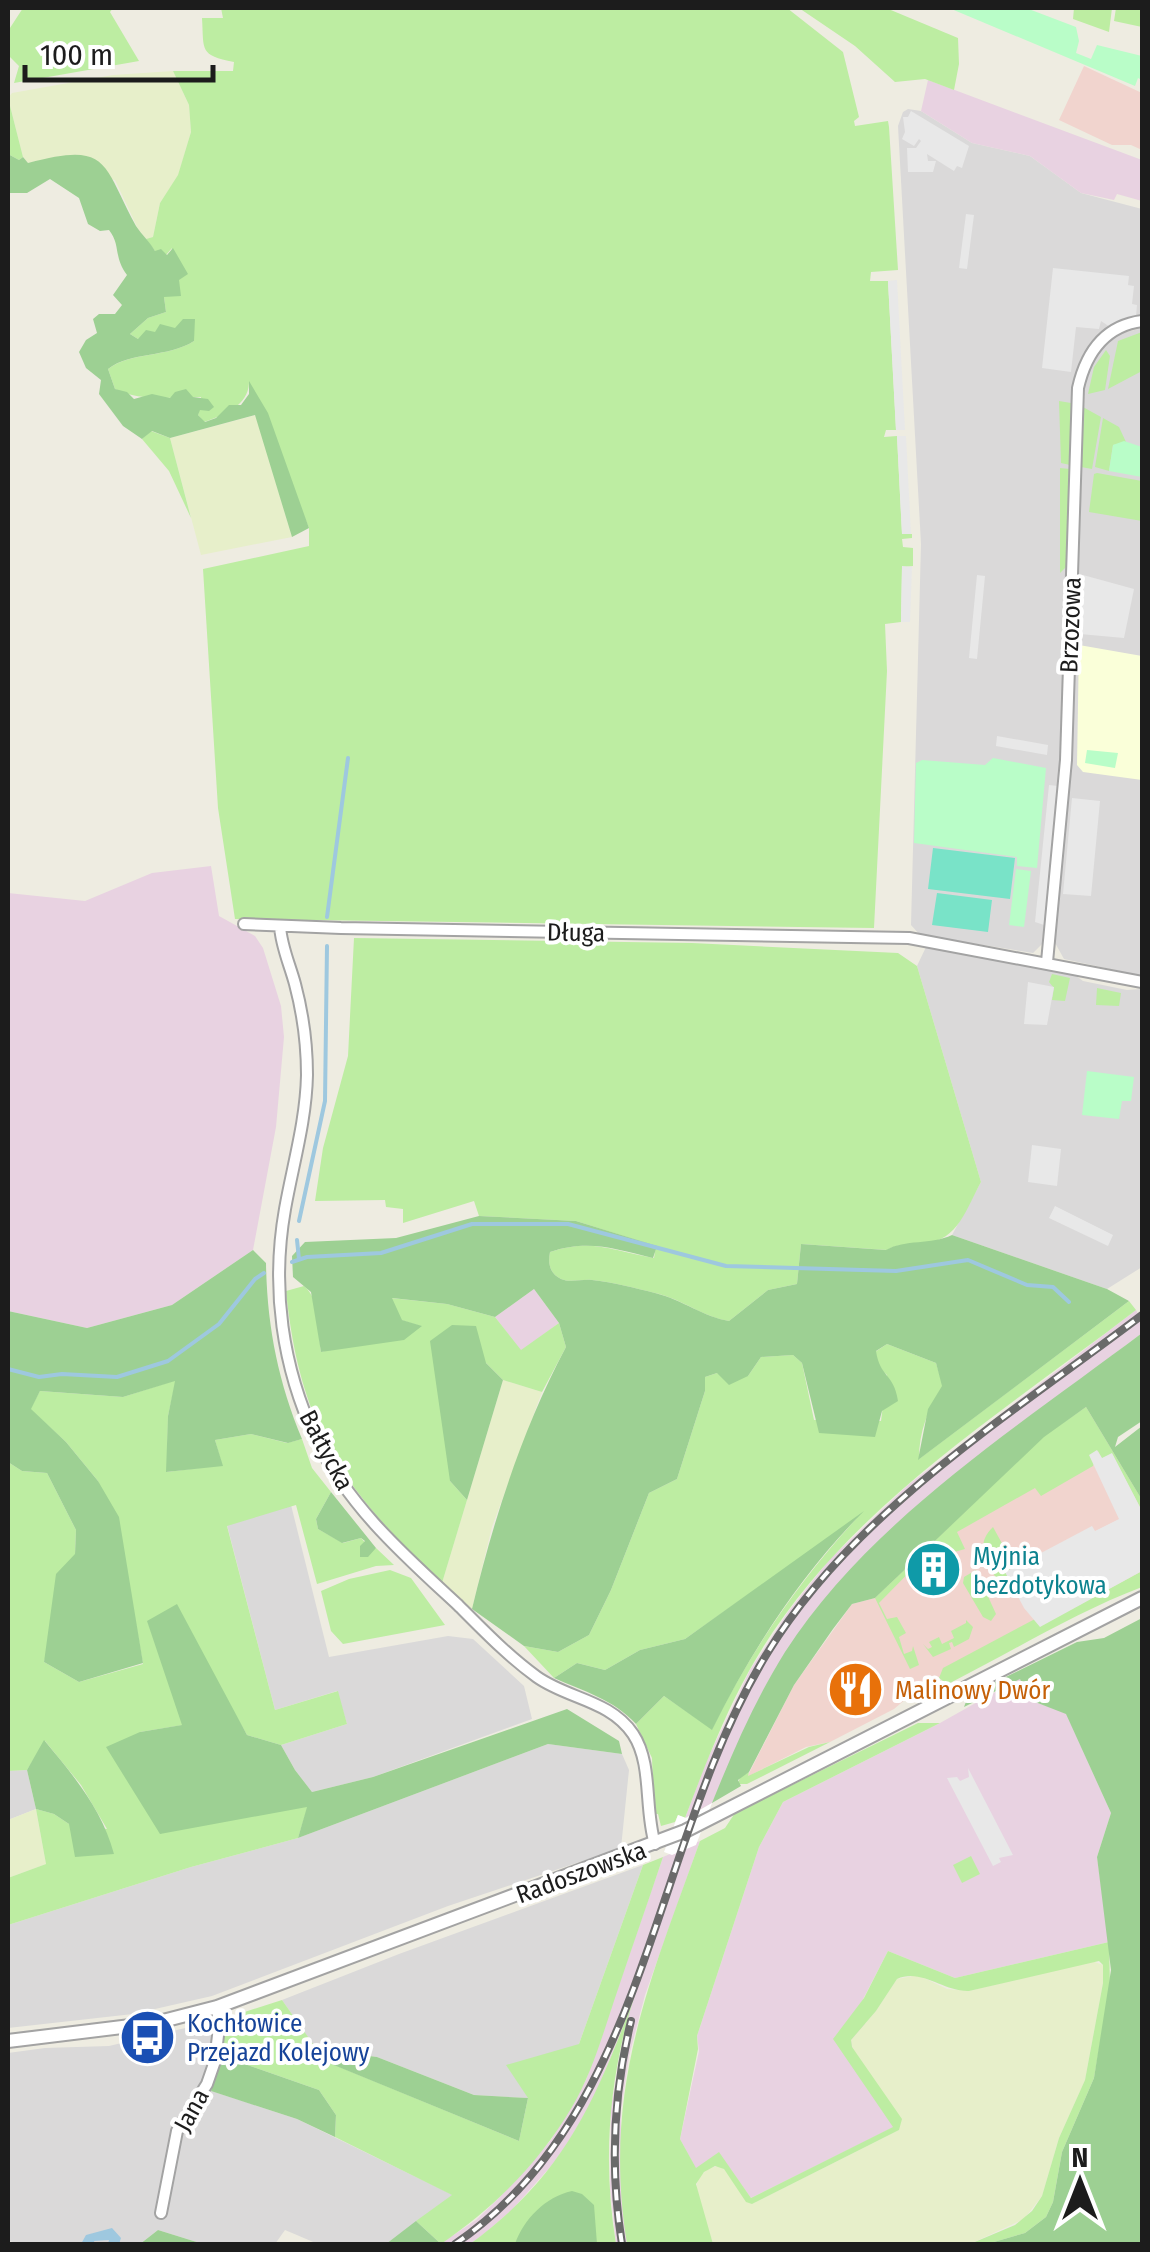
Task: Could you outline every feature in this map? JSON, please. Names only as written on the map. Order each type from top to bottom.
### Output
[{"type":"street","name":"Brzozowa","points":[[1046,962],[1066,760],[1078,388],[1094,346],[1115,330],[1142,321]]},
{"type":"street","name":"Długa","points":[[244,924],[908,938],[1046,962]]},
{"type":"street","name":"Bałtycka","points":[[280,926],[297,990],[306,1053],[304,1120],[284,1213],[279,1269],[285,1344],[301,1404],[326,1458],[389,1541],[524,1667],[560,1690],[601,1706],[625,1723],[644,1760],[646,1808],[654,1844]]},
{"type":"street","points":[[1046,962],[1142,982]]},
{"type":"street","name":"Radoszowska","points":[[8,2041],[155,2023],[217,2007],[654,1844],[1142,1600]]},
{"type":"street","name":"Jana","points":[[161,2213],[177,2131],[207,2084],[215,2060],[217,2007]]},
{"type":"shaded area","points":[[1084,66],[1142,93],[1142,150],[1131,145],[1112,145],[1059,120]]},
{"type":"shaded area","points":[[173,71],[189,105],[191,132],[178,176],[160,203],[153,237],[146,239],[138,229],[115,180],[36,161],[28,163],[23,157],[8,98],[12,93],[113,75]]},
{"type":"shaded area","points":[[928,80],[1142,160],[1142,201],[1117,194],[1114,200],[1081,193],[1030,156],[972,143],[921,111]]},
{"type":"shaded area","points":[[908,109],[921,111],[972,143],[1030,156],[1081,193],[1142,209],[1142,316],[1120,321],[1096,337],[1081,358],[1072,388],[1060,760],[1042,944],[1033,953],[920,935],[911,925],[921,544],[898,126]]},
{"type":"shaded area","points":[[911,111],[969,146],[962,168],[957,166],[954,171],[927,154],[928,161],[936,161],[933,172],[908,172],[907,148],[916,148],[921,141],[914,146],[902,139],[903,117]]},
{"type":"shaded area","points":[[966,214],[974,215],[967,269],[959,268]]},
{"type":"shaded area","points":[[1053,268],[1129,276],[1128,285],[1134,286],[1132,304],[1137,305],[1136,317],[1110,327],[1101,321],[1099,329],[1076,327],[1071,372],[1042,368]]},
{"type":"shaded area","points":[[897,280],[905,430],[896,430],[888,281]]},
{"type":"shaded area","points":[[1142,328],[1142,976],[1064,959],[1054,941],[1072,756],[1085,382],[1093,359],[1104,344],[1119,334]]},
{"type":"shaded area","points":[[256,415],[292,537],[201,555],[170,438]]},
{"type":"shaded area","points":[[897,436],[906,436],[911,534],[902,534]]},
{"type":"shaded area","points":[[902,566],[912,567],[910,622],[901,622]]},
{"type":"shaded area","points":[[977,575],[985,576],[977,659],[969,658]]},
{"type":"shaded area","points":[[1083,575],[1134,589],[1124,638],[1080,634]]},
{"type":"shaded area","points":[[1079,645],[1142,656],[1142,780],[1083,772],[1077,765]]},
{"type":"shaded area","points":[[997,736],[1048,745],[1047,755],[996,746]]},
{"type":"shaded area","points":[[1049,785],[1058,786],[1044,925],[1035,922]]},
{"type":"shaded area","points":[[1072,798],[1100,801],[1091,896],[1063,894]]},
{"type":"shaded area","points":[[211,866],[219,916],[255,936],[263,948],[281,1006],[284,1037],[276,1127],[253,1250],[172,1305],[87,1328],[8,1311],[8,893],[85,901],[152,873]]},
{"type":"shaded area","points":[[926,947],[1075,975],[1083,981],[1127,990],[1142,989],[1142,1267],[1107,1289],[952,1235],[981,1182],[917,966]]},
{"type":"shaded area","points":[[1028,982],[1054,987],[1047,1025],[1024,1024]]},
{"type":"shaded area","points":[[1032,1145],[1061,1149],[1057,1186],[1028,1182]]},
{"type":"shaded area","points":[[1055,1206],[1113,1235],[1108,1246],[1049,1218]]},
{"type":"shaded area","points":[[534,1289],[559,1323],[521,1351],[495,1317]]},
{"type":"shaded area","points":[[1136,1310],[1142,1321],[1142,1333],[941,1486],[836,1586],[787,1650],[766,1685],[712,1803],[685,1818],[707,1760],[750,1670],[829,1560],[908,1485]]},
{"type":"shaded area","points":[[503,1380],[542,1392],[492,1527],[472,1609],[442,1583]]},
{"type":"shaded area","points":[[1086,1407],[1142,1500],[1142,1575],[919,1688],[894,1709],[830,1742],[806,1747],[747,1777],[794,1685],[852,1604],[875,1598],[999,1478]]},
{"type":"shaded area","points":[[1097,1450],[1102,1458],[1112,1453],[1142,1511],[1142,1571],[1040,1627],[1024,1608],[1005,1572],[1092,1526],[1095,1531],[1119,1519],[1089,1455]]},
{"type":"shaded area","points":[[291,1505],[329,1657],[448,1636],[473,1639],[524,1686],[532,1719],[373,1777],[312,1792],[281,1745],[347,1724],[337,1691],[275,1710],[227,1525]]},
{"type":"shaded area","points":[[1020,1678],[1030,1700],[1066,1713],[1111,1813],[1097,1857],[1109,1942],[955,1978],[888,1951],[860,2005],[894,2127],[751,2198],[719,2153],[696,2169],[680,2139],[699,2051],[697,2036],[759,1847],[783,1802]]},
{"type":"shaded area","points":[[548,1744],[622,1754],[629,1770],[621,1848],[448,1906],[212,1996],[133,2014],[8,2028],[8,1925],[298,1838]]},
{"type":"shaded area","points":[[968,1768],[1013,1855],[999,1858],[1001,1862],[993,1866],[947,1778],[957,1777],[960,1781],[969,1777]]},
{"type":"shaded area","points":[[27,1770],[36,1809],[8,1820],[8,1771]]},
{"type":"shaded area","points":[[36,1809],[46,1864],[8,1878],[8,1820]]},
{"type":"shaded area","points":[[700,1841],[645,1995],[629,2056],[621,2110],[627,2244],[616,2244],[610,2186],[611,2107],[627,2018],[593,2100],[560,2156],[511,2211],[484,2234],[470,2244],[440,2244],[476,2220],[551,2140],[586,2080],[663,1857]]},
{"type":"shaded area","points":[[643,1865],[579,2044],[528,2098],[474,2095],[377,2057],[316,2049],[282,2000],[399,1954]]},
{"type":"shaded area","points":[[1092,1961],[1103,1965],[1103,1983],[1085,2080],[1059,2138],[1042,2196],[1024,2219],[970,2244],[713,2244],[696,2190],[698,2178],[709,2168],[724,2169],[752,2204],[899,2130],[851,2040],[897,1979],[918,1975],[947,1989],[969,1991]]},
{"type":"shaded area","points":[[215,2021],[213,2058],[199,2087],[297,2119],[453,2195],[386,2244],[318,2244],[285,2230],[275,2244],[203,2244],[158,2230],[140,2244],[8,2241],[8,2053],[109,2046]]},
{"type":"green space","points":[[23,8],[113,8],[110,12],[139,61],[14,83],[19,66],[8,55],[8,31]]},
{"type":"green space","points":[[221,8],[787,8],[843,52],[859,117],[855,126],[888,121],[889,127],[898,270],[871,272],[870,281],[888,281],[896,430],[886,430],[884,437],[897,436],[902,534],[912,534],[912,538],[902,539],[903,547],[913,548],[913,566],[902,567],[901,622],[885,624],[887,671],[874,928],[235,919],[218,808],[203,569],[309,546],[309,528],[249,383],[240,404],[204,422],[198,415],[201,397],[156,398],[125,393],[115,389],[108,369],[128,359],[173,350],[194,341],[175,328],[138,339],[130,334],[148,318],[166,312],[164,297],[172,248],[166,255],[155,251],[146,239],[153,237],[160,203],[178,175],[191,132],[189,105],[173,71],[233,71],[234,62],[209,54],[204,45],[202,18],[223,18]]},
{"type":"green space","points":[[799,8],[886,8],[958,38],[954,90],[925,79],[895,82],[855,46]]},
{"type":"green space","points":[[949,8],[1026,8],[1076,27],[1076,53],[1091,59],[1097,45],[1142,56],[1142,80],[1138,78],[1135,86]]},
{"type":"green space","points":[[1074,8],[1112,8],[1109,32],[1073,19]]},
{"type":"green space","points":[[1116,8],[1142,8],[1142,27],[1114,21]]},
{"type":"green space","points":[[8,98],[23,157],[19,160],[8,154]]},
{"type":"green space","points":[[8,154],[19,160],[23,157],[28,163],[75,155],[100,163],[155,251],[161,249],[167,255],[173,248],[188,274],[179,280],[181,296],[164,297],[166,312],[148,318],[130,334],[138,339],[146,330],[155,332],[160,324],[175,328],[183,319],[195,319],[194,341],[117,363],[108,369],[115,389],[134,399],[152,394],[170,398],[186,389],[193,397],[208,399],[214,407],[200,410],[198,415],[205,422],[216,418],[229,405],[241,405],[249,394],[249,381],[268,413],[309,528],[292,537],[255,415],[170,438],[152,431],[142,439],[123,426],[99,394],[101,380],[86,368],[79,352],[86,340],[97,333],[93,319],[99,314],[115,314],[122,305],[113,295],[127,275],[115,241],[109,230],[100,231],[88,224],[79,198],[50,179],[27,193],[8,193]]},
{"type":"green space","points":[[1142,332],[1142,371],[1108,389],[1118,341]]},
{"type":"green space","points":[[1106,350],[1110,356],[1105,390],[1088,394],[1094,367]]},
{"type":"green space","points":[[1059,401],[1071,403],[1070,465],[1061,463]]},
{"type":"green space","points":[[1083,407],[1101,417],[1092,469],[1081,467]]},
{"type":"green space","points":[[1103,418],[1119,427],[1126,442],[1113,445],[1109,471],[1095,467]]},
{"type":"green space","points":[[151,431],[170,438],[191,518],[169,471],[142,439]]},
{"type":"green space","points":[[1124,441],[1142,447],[1142,477],[1109,471],[1113,445]]},
{"type":"green space","points":[[1060,468],[1070,469],[1066,567],[1060,573]]},
{"type":"green space","points":[[1097,473],[1142,481],[1142,521],[1089,512]]},
{"type":"green space","points":[[1087,750],[1118,753],[1115,768],[1085,763]]},
{"type":"green space","points":[[993,758],[1046,768],[1037,868],[1017,866],[1017,857],[914,843],[916,763],[922,760],[985,765]]},
{"type":"green space","points":[[933,848],[1015,858],[1010,899],[928,889]]},
{"type":"green space","points":[[1016,869],[1031,871],[1024,927],[1009,925]]},
{"type":"green space","points":[[937,893],[992,900],[988,932],[932,925]]},
{"type":"green space","points":[[354,938],[692,943],[898,953],[917,966],[981,1182],[954,1229],[936,1241],[887,1250],[801,1244],[797,1284],[768,1290],[729,1321],[655,1293],[608,1282],[557,1277],[550,1267],[550,1252],[565,1248],[602,1247],[654,1258],[656,1246],[576,1221],[479,1216],[474,1201],[403,1223],[403,1209],[386,1207],[385,1200],[315,1201],[323,1148],[348,1056]]},
{"type":"green space","points":[[1052,974],[1070,978],[1065,1001],[1052,1000]]},
{"type":"green space","points":[[1097,988],[1121,993],[1119,1006],[1096,1005]]},
{"type":"green space","points":[[1087,1071],[1134,1077],[1131,1101],[1122,1101],[1119,1119],[1082,1115]]},
{"type":"green space","points":[[479,1216],[576,1221],[657,1246],[653,1258],[602,1247],[564,1248],[550,1252],[549,1264],[554,1274],[564,1280],[600,1281],[640,1289],[729,1321],[768,1290],[797,1284],[801,1244],[886,1250],[952,1235],[1107,1289],[1129,1301],[918,1460],[928,1409],[942,1386],[936,1363],[887,1344],[876,1351],[898,1401],[882,1411],[875,1437],[819,1433],[802,1363],[793,1355],[761,1357],[748,1376],[729,1385],[717,1373],[705,1377],[705,1391],[677,1479],[649,1493],[589,1635],[558,1652],[524,1646],[472,1609],[511,1475],[566,1347],[559,1323],[534,1289],[495,1317],[447,1304],[392,1298],[402,1320],[422,1326],[404,1340],[321,1352],[311,1292],[293,1277],[292,1256],[305,1242],[396,1238]]},
{"type":"green space","points":[[253,1250],[266,1263],[275,1353],[302,1439],[288,1443],[251,1434],[215,1440],[223,1466],[166,1472],[168,1416],[175,1381],[123,1397],[40,1391],[31,1409],[66,1442],[98,1481],[119,1517],[143,1663],[79,1682],[44,1662],[56,1574],[75,1554],[76,1530],[47,1473],[22,1471],[8,1462],[8,1311],[87,1328],[172,1305]]},
{"type":"green space","points":[[304,1286],[316,1308],[321,1352],[420,1326],[401,1320],[391,1298],[447,1304],[495,1317],[521,1350],[559,1323],[566,1347],[542,1392],[503,1380],[486,1363],[450,1481],[467,1500],[442,1583],[378,1517],[332,1454],[302,1381],[293,1339],[286,1291]]},
{"type":"green space","points":[[1129,1301],[1136,1310],[923,1472],[827,1563],[785,1615],[749,1671],[722,1725],[685,1818],[678,1815],[675,1822],[661,1826],[658,1814],[654,1814],[652,1758],[636,1724],[664,1696],[712,1729],[777,1618],[857,1518],[685,1639],[640,1650],[605,1670],[577,1663],[554,1678],[524,1646],[558,1652],[589,1635],[649,1493],[677,1479],[705,1391],[705,1377],[717,1373],[748,1376],[761,1357],[793,1355],[802,1363],[814,1420],[881,1421],[887,1375],[879,1368],[875,1352],[887,1344],[936,1363],[943,1386],[925,1421],[919,1459]]},
{"type":"green space","points":[[452,1325],[476,1326],[486,1363],[503,1380],[467,1500],[450,1481],[430,1341]]},
{"type":"green space","points":[[1142,1333],[1142,1421],[1118,1437],[1115,1447],[1142,1426],[1142,1500],[1086,1407],[1044,1437],[875,1598],[852,1604],[794,1685],[749,1772],[738,1780],[741,1786],[712,1803],[745,1726],[785,1652],[859,1560],[949,1478]]},
{"type":"green space","points":[[176,1380],[168,1416],[167,1472],[222,1465],[215,1440],[251,1434],[287,1443],[302,1439],[312,1468],[331,1492],[316,1519],[318,1529],[343,1543],[361,1538],[394,1565],[376,1566],[317,1584],[296,1505],[227,1526],[275,1710],[338,1691],[347,1724],[281,1745],[247,1735],[220,1688],[148,1622],[183,1725],[140,1732],[308,1806],[298,1838],[8,1925],[8,1878],[46,1864],[36,1809],[69,1824],[107,1829],[81,1785],[45,1741],[27,1770],[8,1771],[8,1462],[22,1471],[47,1473],[76,1530],[75,1555],[44,1662],[79,1682],[143,1664],[134,1613],[98,1481],[66,1442],[30,1409],[40,1391],[123,1397]]},
{"type":"green space","points":[[1086,1407],[1142,1500],[1142,1511],[1112,1454],[1102,1459],[1098,1451],[1093,1466],[1041,1496],[1035,1488],[957,1532],[965,1549],[951,1553],[939,1542],[879,1603],[887,1619],[897,1617],[906,1633],[899,1637],[904,1654],[912,1651],[913,1646],[919,1665],[910,1669],[875,1598],[1044,1436]]},
{"type":"green space","points":[[331,1492],[376,1548],[368,1557],[360,1557],[360,1546],[365,1541],[361,1538],[342,1543],[318,1529],[316,1519]]},
{"type":"green space","points":[[864,1511],[779,1614],[712,1730],[664,1696],[636,1724],[608,1702],[554,1678],[577,1663],[605,1670],[640,1650],[685,1639]]},
{"type":"green space","points":[[993,1527],[1015,1567],[1006,1572],[1010,1581],[997,1580],[984,1553],[984,1540]]},
{"type":"green space","points":[[390,1570],[411,1578],[445,1625],[343,1644],[331,1631],[321,1591],[349,1579]]},
{"type":"green space","points":[[976,1570],[996,1614],[991,1621],[983,1617],[963,1583],[964,1577]]},
{"type":"green space","points":[[1142,1571],[1142,1587],[1069,1620],[952,1682],[947,1684],[939,1678],[943,1668],[1035,1619],[1040,1626]]},
{"type":"green space","points":[[177,1604],[247,1735],[281,1745],[312,1792],[373,1777],[567,1709],[619,1741],[622,1754],[548,1744],[298,1838],[307,1807],[160,1834],[106,1747],[140,1732],[182,1725],[147,1621]]},
{"type":"green space","points":[[1142,1618],[1142,2244],[987,2244],[1025,2233],[1046,2217],[1053,2202],[1062,2152],[1094,2078],[1111,1970],[1097,1857],[1111,1813],[1066,1714],[1030,1700],[1020,1679],[964,1707],[967,1699],[979,1690],[1077,1642],[1104,1638]]},
{"type":"green space","points":[[966,1620],[973,1627],[969,1639],[954,1647],[949,1643],[951,1649],[933,1657],[923,1644],[928,1649],[932,1647],[929,1642],[939,1637],[942,1644],[954,1638],[951,1631]]},
{"type":"green space","points":[[918,1723],[940,1723],[783,1802],[759,1847],[697,2036],[698,2049],[680,2139],[696,2168],[719,2152],[751,2198],[893,2127],[833,2039],[864,1998],[888,1951],[955,1978],[1109,1942],[1110,1986],[1094,2078],[1062,2152],[1053,2202],[1046,2217],[1025,2233],[987,2244],[970,2244],[1015,2225],[1042,2196],[1059,2138],[1085,2080],[1103,1983],[1103,1965],[1099,1961],[969,1991],[915,1976],[897,1979],[851,2040],[902,2119],[899,2130],[752,2204],[746,2202],[724,2169],[715,2166],[704,2172],[696,2184],[713,2244],[627,2244],[621,2188],[626,2086],[648,1990],[700,1841],[725,1828],[735,1813]]},
{"type":"green space","points":[[44,1740],[94,1807],[114,1854],[75,1857],[69,1824],[36,1809],[27,1770]]},
{"type":"green space","points":[[830,1742],[747,1784],[738,1784],[740,1777],[749,1772],[748,1776],[809,1747]]},
{"type":"green space","points":[[971,1856],[980,1874],[962,1883],[953,1865]]},
{"type":"green space","points":[[663,1857],[596,2056],[572,2107],[514,2183],[441,2244],[416,2221],[452,2195],[335,2137],[336,2115],[319,2090],[222,2056],[223,2019],[282,2000],[325,2061],[519,2141],[528,2098],[506,2065],[579,2044],[643,1865]]},
{"type":"green space","points":[[636,1992],[620,2053],[611,2117],[609,2181],[616,2244],[470,2244],[531,2190],[574,2132],[607,2066]]},
{"type":"green space","points":[[316,2049],[377,2057],[474,2095],[528,2098],[519,2141],[324,2061]]},
{"type":"green space","points":[[222,2056],[319,2090],[336,2115],[335,2137],[297,2119],[211,2091]]},
{"type":"green space","points":[[572,2191],[594,2205],[597,2244],[515,2244],[537,2210]]},
{"type":"green space","points":[[416,2221],[441,2244],[386,2244]]},
{"type":"green space","points":[[158,2230],[203,2244],[140,2244]]},
{"type":"water","points":[[112,2228],[121,2238],[119,2244],[108,2244],[109,2240],[81,2244],[86,2235]]},
{"type":"pier","points":[[712,1803],[696,1845],[672,1855],[664,1852],[678,1815],[686,1818]]},
{"type":"waterway","points":[[327,917],[348,758]]},
{"type":"waterway","points":[[299,1221],[325,1101],[327,946]]},
{"type":"waterway","points":[[292,1262],[307,1257],[381,1253],[472,1224],[568,1224],[726,1266],[896,1271],[968,1260],[1027,1285],[1053,1287],[1069,1302]]},
{"type":"waterway","points":[[297,1240],[299,1259]]},
{"type":"waterway","points":[[8,1369],[39,1377],[117,1377],[168,1361],[219,1324],[264,1273]]},
{"type":"railway","points":[[455,2244],[520,2188],[570,2122],[609,2049],[729,1726],[768,1652],[803,1601],[890,1509],[939,1467],[1142,1315]]},
{"type":"railway","points":[[622,2244],[615,2132],[631,2021]]},
{"type":"place","name":"Myjnia bezdotykowa","points":[[934,1570]]},
{"type":"place","name":"Malinowy Dwór","points":[[856,1690]]},
{"type":"place","name":"Kochłowice Przejazd Kolejowy","points":[[148,2037]]}]
